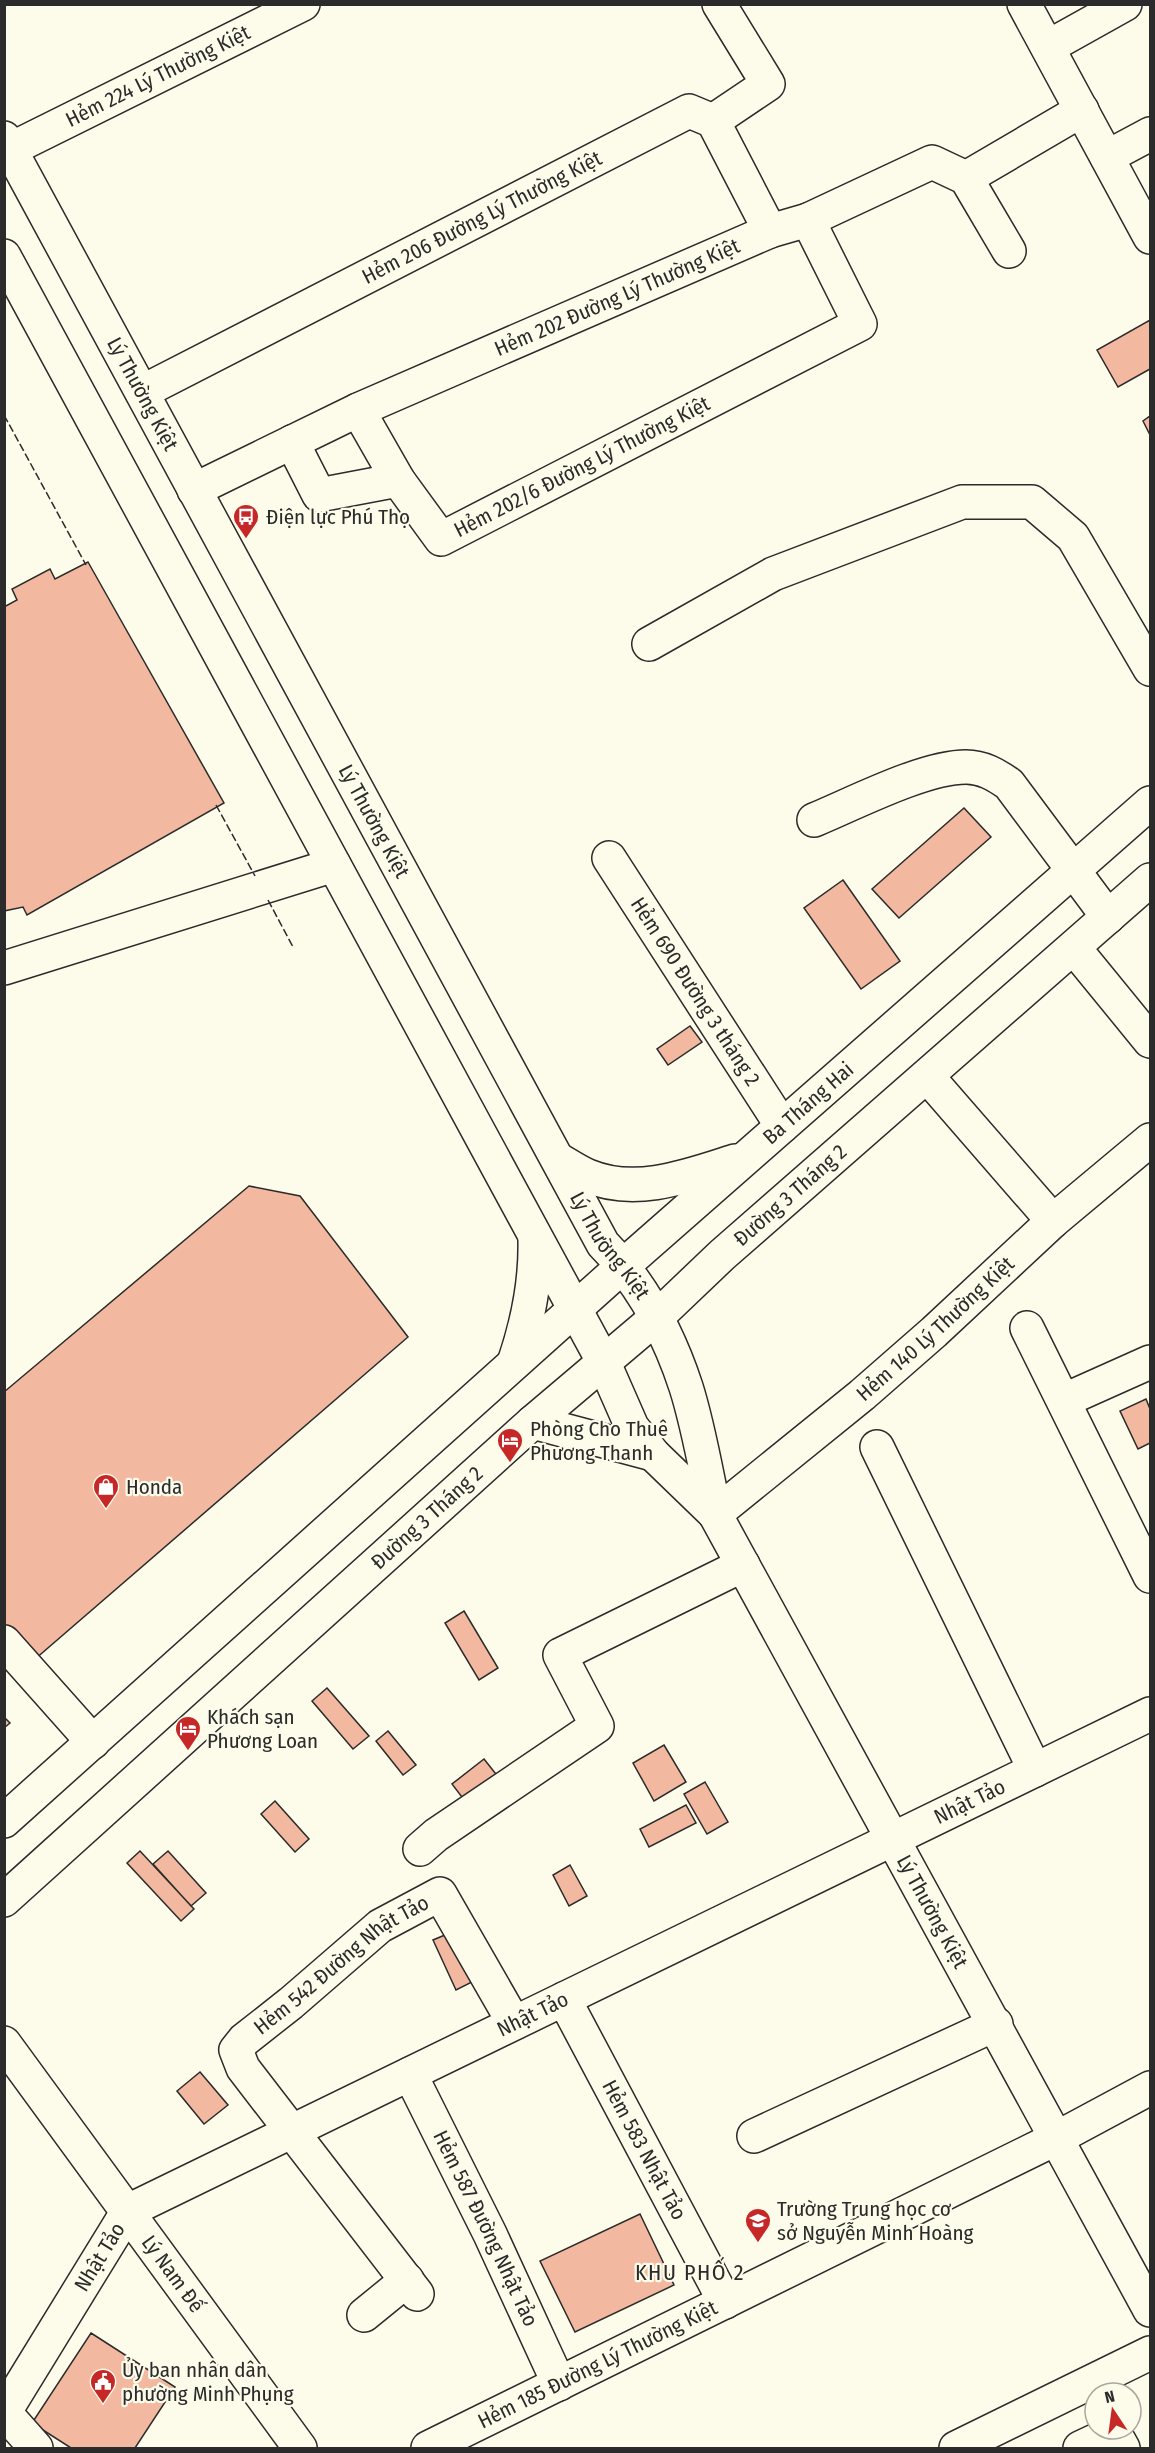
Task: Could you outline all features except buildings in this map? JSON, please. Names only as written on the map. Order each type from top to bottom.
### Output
[{"type":"main road","name":"Hẻm 224 Lý Thường Kiệt","points":[[8,144],[303,4]]},
{"type":"main road","points":[[719,4],[768,84],[713,121],[770,231]]},
{"type":"main road","points":[[1024,4],[1150,237]]},
{"type":"main road","points":[[1048,48],[1125,4]]},
{"type":"main road","points":[[1009,251],[966,178],[1082,110]]},
{"type":"main road","name":"Hẻm 206 Đường Lý Thường Kiệt","points":[[142,392],[689,111],[713,121]]},
{"type":"main road","points":[[1107,157],[1150,134]]},
{"type":"main road","name":"Lý Thường Kiệt","points":[[8,144],[603,1244],[624,1265],[657,1317],[686,1387],[716,1514],[1150,2310]]},
{"type":"main road","name":"Hẻm 202 Đường Lý Thường Kiệt","points":[[194,490],[358,410],[770,231],[808,220],[932,162],[966,178]]},
{"type":"main road","name":"Hẻm 202/6 Đường Lý Thường Kiệt","points":[[358,410],[398,480],[441,539],[860,324],[808,220]]},
{"type":"main road","name":"Lý Thường Kiệt","points":[[4,256],[576,1310],[603,1361],[632,1427],[653,1454],[716,1514]]},
{"type":"main road","points":[[292,442],[319,495],[398,480]]},
{"type":"main road","points":[[649,644],[773,574],[963,502],[1032,502],[1073,537],[1150,669]]},
{"type":"main road","points":[[814,820],[927,773],[966,767],[991,772],[1009,783],[1108,917]]},
{"type":"main road","points":[[1074,870],[1150,803]]},
{"type":"main road","name":"Hẻm 690 Đường 3 tháng 2","points":[[609,858],[782,1126]]},
{"type":"main road","points":[[4,968],[334,865]]},
{"type":"main road","name":"Ba Tháng Hai","points":[[748,1157],[1074,870]]},
{"type":"main road","name":"Đường 3 Tháng 2","points":[[4,1900],[533,1422],[657,1317],[722,1255],[1150,880]]},
{"type":"main road","points":[[1074,948],[1150,1041]]},
{"type":"main road","points":[[927,1076],[1053,1221]]},
{"type":"main road","name":"Hẻm 140 Lý Thường Kiệt","points":[[716,1514],[862,1395],[934,1332],[1053,1221],[1150,1140]]},
{"type":"main road","points":[[559,1160],[588,1176],[612,1183],[642,1185],[693,1175],[748,1157]]},
{"type":"main road","points":[[4,1821],[624,1265],[748,1157]]},
{"type":"main road","points":[[513,1365],[534,1291],[535,1236]]},
{"type":"main road","points":[[1027,1328],[1065,1400],[1150,1576]]},
{"type":"main road","points":[[1065,1400],[1150,1362]]},
{"type":"main road","points":[[533,1422],[653,1454]]},
{"type":"main road","points":[[877,1447],[1035,1770]]},
{"type":"main road","points":[[420,1849],[436,1835],[597,1726],[560,1655],[743,1565]]},
{"type":"main road","points":[[4,1642],[93,1742]]},
{"type":"main road","name":"Nhật Tảo","points":[[5,2413],[128,2211],[1150,1714]]},
{"type":"main road","name":"Hẻm 542 Đường Nhật Tảo","points":[[292,2131],[243,2068],[236,2050],[243,2040],[291,2003],[380,1926],[440,1894],[514,2023]]},
{"type":"main road","name":"Hẻm 583 Nhật Tảo","points":[[564,1999],[725,2302]]},
{"type":"main road","points":[[754,2136],[996,2024]]},
{"type":"main road","name":"Lý Nam Đế","points":[[4,2043],[300,2448]]},
{"type":"main road","name":"Hẻm 587 Đường Nhật Tảo","points":[[410,2074],[490,2234],[559,2384]]},
{"type":"main road","name":"Hẻm 185 Đường Lý Thường Kiệt","points":[[428,2448],[1058,2138],[1150,2088]]},
{"type":"main road","points":[[292,2131],[412,2287],[364,2315]]},
{"type":"main road","points":[[956,2448],[1150,2353]]},
{"type":"main road","points":[[5,2413],[36,2448]]},
{"type":"main road","points":[[1080,2448],[1114,2432],[1123,2448]]},
{"type":"fence","points":[[4,415],[86,565]]},
{"type":"fence","points":[[216,805],[255,876]]},
{"type":"fence","points":[[268,900],[293,947]]},
{"type":"place","name":"Điện lực Phú Thọ","points":[[246,540]]},
{"type":"place","name":"Phòng Cho Thuê Phương Thanh","points":[[510,1464]]},
{"type":"place","name":"Honda","points":[[106,1510]]},
{"type":"place","name":"Khách sạn Phương Loan","points":[[188,1752]]},
{"type":"place","name":"Trường Trung học cơ sở Nguyễn Minh Hoàng","points":[[758,2244]]},
{"type":"place","name":"Ủy ban nhân dân phường Minh Phụng","points":[[103,2405]]},
{"type":"district","name":"KHU PHỐ 2","points":[[690,2272]]}]
